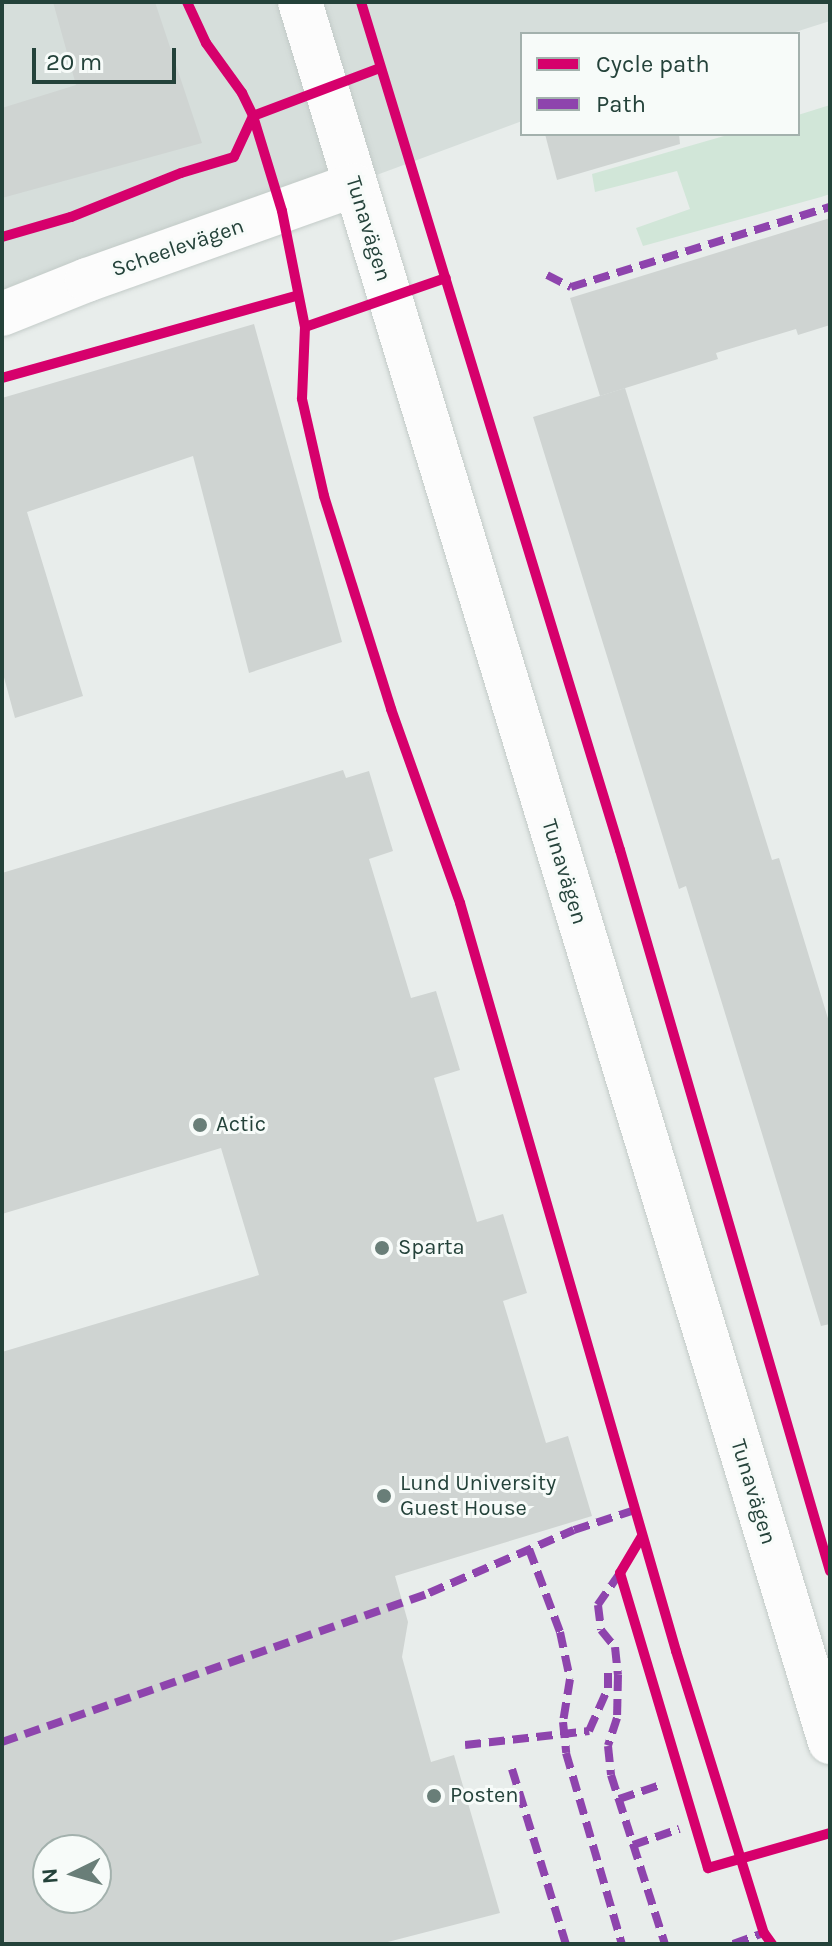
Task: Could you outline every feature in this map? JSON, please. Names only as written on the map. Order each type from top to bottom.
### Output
[{"type":"main road","name":"Tunavägen","points":[[300,2],[830,1742]]},
{"type":"main road","name":"Scheelevägen","points":[[2,314],[87,280],[354,185]]},
{"type":"shaded area","points":[[2,2],[830,2],[830,21],[795,32],[520,32],[520,122],[2,314]]},
{"type":"green space","points":[[830,105],[830,194],[643,246],[636,228],[690,209],[677,171],[595,192],[592,174],[724,136],[800,136],[800,114]]},
{"type":"building","points":[[53,2],[155,2],[202,143],[2,198],[2,108],[76,85]]},
{"type":"building","points":[[546,136],[679,136],[680,144],[557,180]]},
{"type":"building","points":[[830,218],[830,325],[798,335],[796,329],[716,353],[718,359],[600,396],[570,298]]},
{"type":"building","points":[[254,324],[342,642],[249,673],[193,456],[27,512],[83,696],[15,718],[2,670],[2,398]]},
{"type":"building","points":[[625,388],[772,860],[779,858],[830,1025],[830,1324],[821,1326],[686,886],[679,889],[533,417]]},
{"type":"building","name":"Sparta","points":[[343,770],[346,778],[369,771],[393,851],[369,859],[411,998],[436,991],[460,1070],[434,1078],[477,1222],[503,1214],[527,1293],[503,1301],[546,1443],[568,1436],[592,1516],[395,1576],[408,1622],[402,1657],[431,1762],[454,1755],[500,1913],[380,1944],[2,1944],[2,1352],[259,1275],[221,1148],[2,1214],[2,873]]},
{"type":"marked path","points":[[547,275],[571,287],[830,207]]},
{"type":"marked path","points":[[2,1742],[429,1593],[574,1530],[635,1510]]},
{"type":"marked path","points":[[529,1549],[560,1632],[570,1679],[563,1722],[566,1753],[622,1944]]},
{"type":"marked path","points":[[620,1573],[598,1605],[601,1630],[615,1647],[618,1675],[617,1718],[608,1746],[611,1775],[665,1944]]},
{"type":"marked path","points":[[465,1745],[589,1731],[608,1688],[608,1673]]},
{"type":"marked path","points":[[512,1769],[566,1944]]},
{"type":"marked path","points":[[619,1799],[663,1784]]},
{"type":"marked path","points":[[633,1845],[679,1829]]},
{"type":"marked path","points":[[733,1944],[764,1933]]},
{"type":"cycle path","points":[[187,2],[206,43],[242,93],[253,116],[282,211],[305,327],[302,399],[324,496],[391,709],[460,903],[676,1651],[764,1933],[772,1944]]},
{"type":"cycle path","points":[[361,2],[620,850],[830,1571]]},
{"type":"cycle path","points":[[2,237],[71,217],[181,173],[234,157],[253,116],[380,68]]},
{"type":"cycle path","points":[[305,327],[446,278]]},
{"type":"cycle path","points":[[2,378],[296,296]]},
{"type":"cycle path","points":[[642,1536],[620,1573],[708,1868],[830,1833]]},
{"type":"place","name":"Actic","points":[[200,1125]]},
{"type":"place","name":"Sparta","points":[[382,1248]]},
{"type":"place","name":"Lund University Guest House","points":[[384,1496]]},
{"type":"place","name":"Posten","points":[[434,1796]]}]
